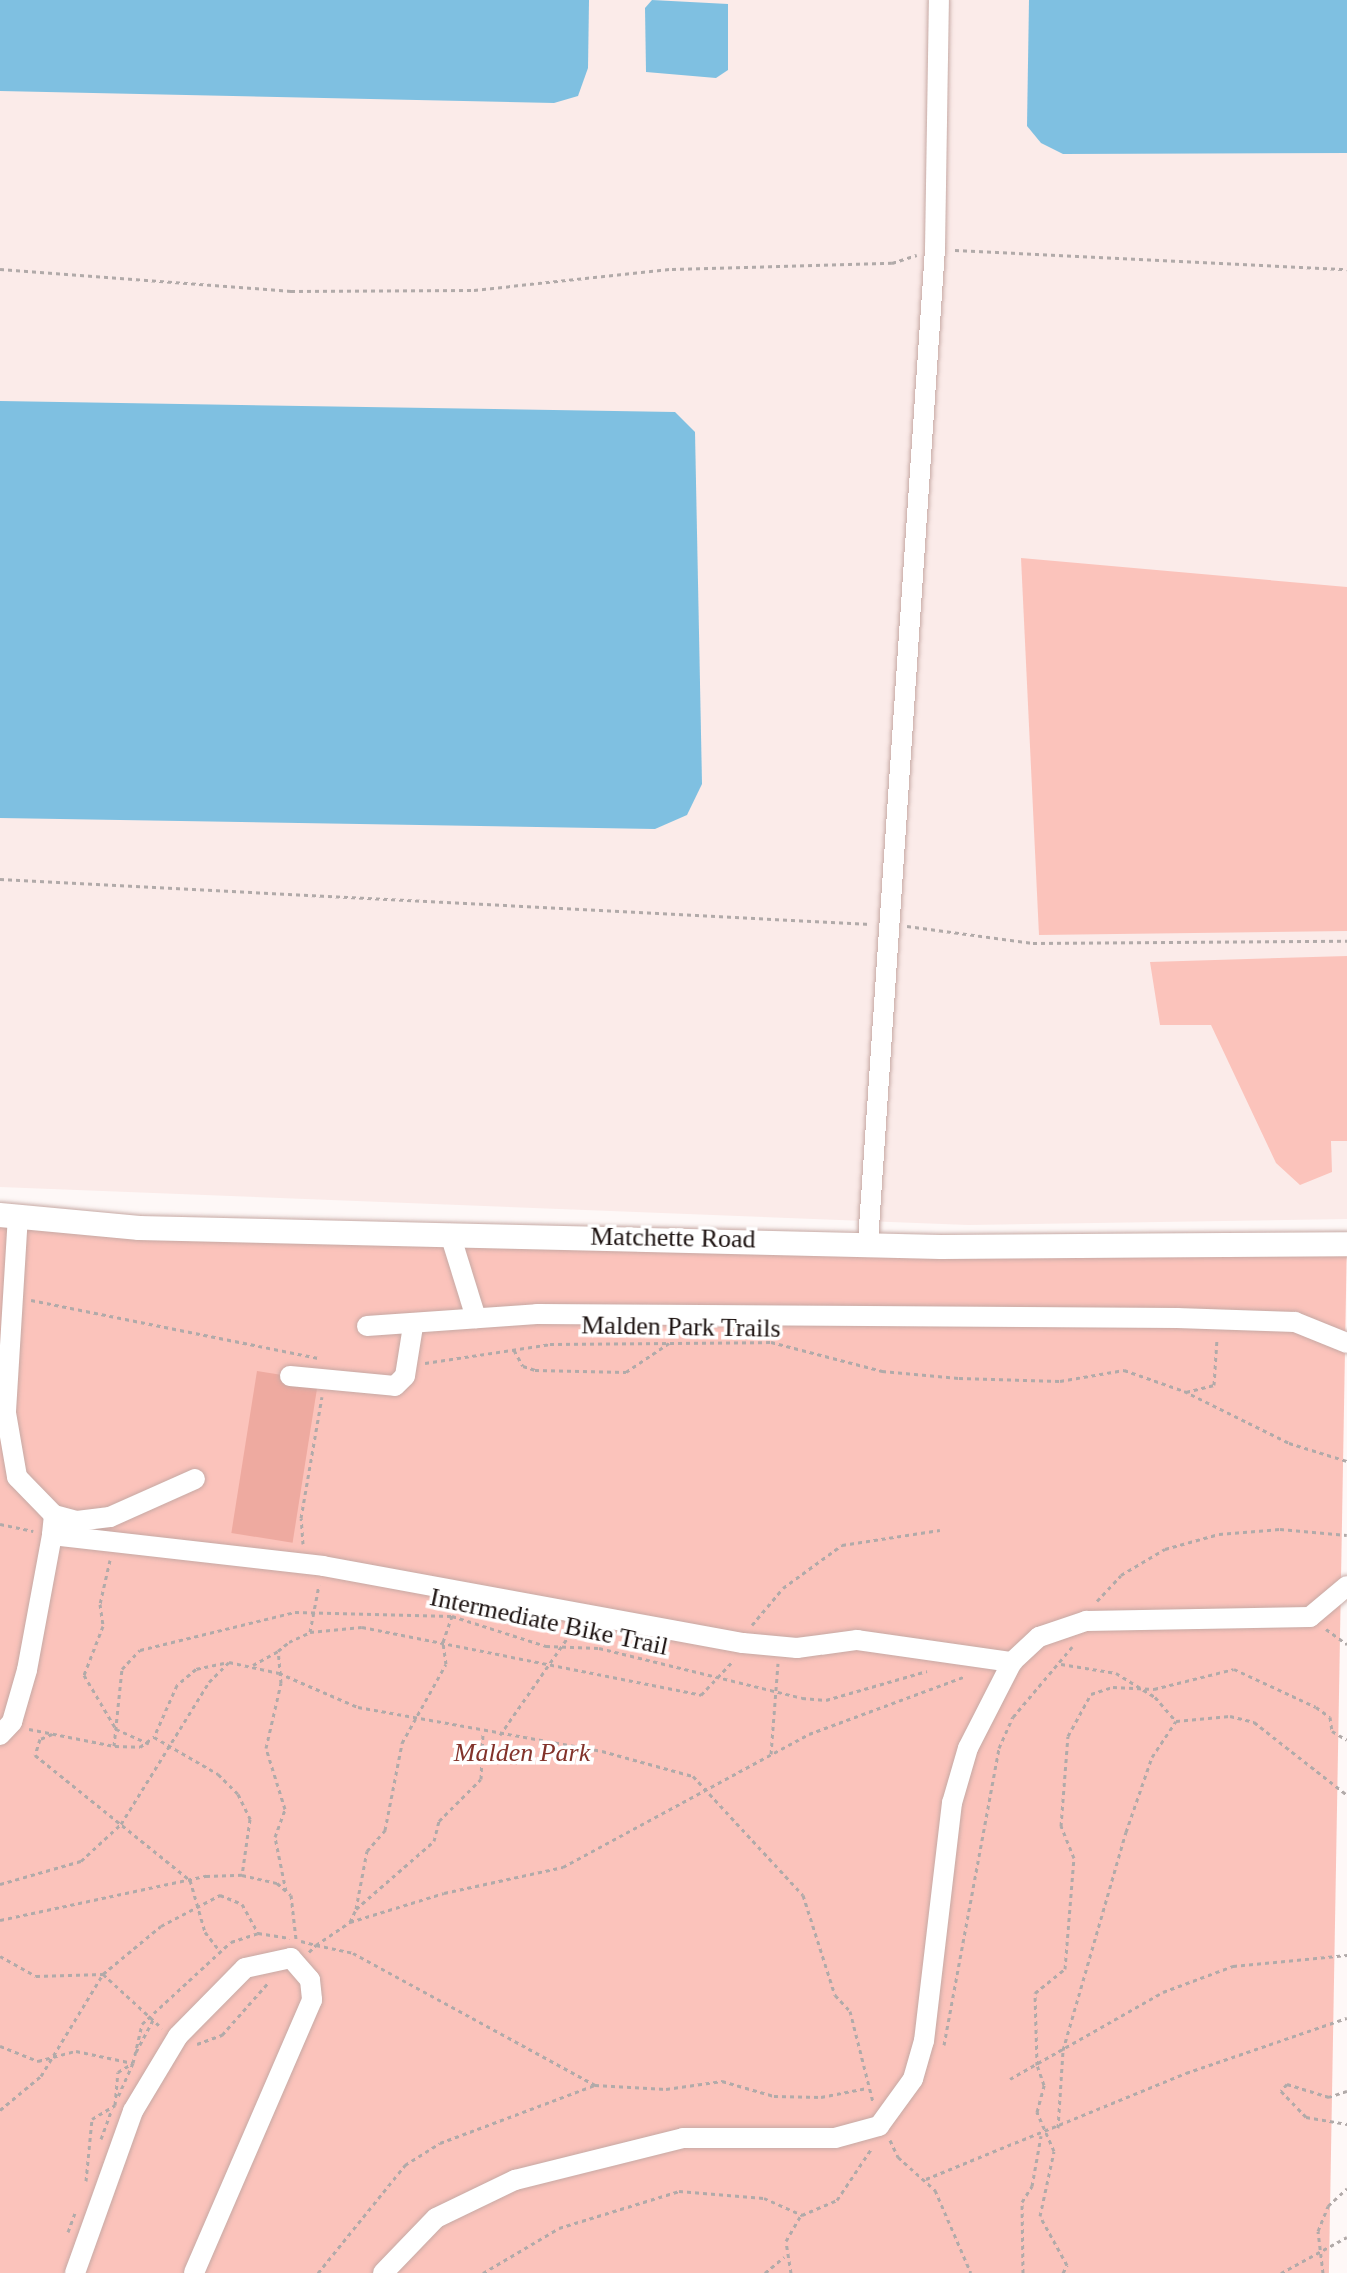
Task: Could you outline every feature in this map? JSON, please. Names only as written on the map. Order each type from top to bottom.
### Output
[{"type":"main road","name":"Matchette Road","points":[[9,1215],[139,1228],[868,1242],[1347,1244]]},
{"type":"lane","points":[[868,1242],[893,925],[935,249],[939,0]]},
{"type":"lane","points":[[9,1215],[16,1296],[9,1347],[4,1451],[17,1477],[53,1525],[111,1541],[314,1565],[464,1588],[743,1643],[782,1647],[869,1640],[1012,1662]]},
{"type":"lane","points":[[450,1234],[476,1318]]},
{"type":"lane","points":[[367,1326],[413,1326],[476,1318],[1219,1320],[1295,1322],[1347,1343]]},
{"type":"lane","points":[[290,1376],[325,1369],[383,1388],[401,1382],[413,1326]]},
{"type":"lane","points":[[53,1525],[110,1517],[195,1479]]},
{"type":"lane","points":[[5,1730],[27,1670],[53,1525]]},
{"type":"lane","points":[[383,2273],[436,2218],[515,2180],[683,2138],[835,2138],[889,2128],[913,2079],[924,2041],[959,1773],[1012,1662],[1039,1637],[1086,1621],[1310,1617],[1347,1586]]},
{"type":"lane","points":[[75,2273],[133,2111],[176,2039],[245,1968],[282,1956],[298,1962],[310,1980],[312,2000],[194,2273]]},
{"type":"path","points":[[0,269],[291,291],[474,290],[672,269],[892,263],[935,249],[1347,269]]},
{"type":"path","points":[[0,879],[893,925],[1033,943],[1347,941]]},
{"type":"path","points":[[16,1296],[325,1369],[301,1518],[314,1565],[310,1632]]},
{"type":"path","points":[[1186,1392],[1214,1385],[1219,1320]]},
{"type":"path","points":[[514,1350],[523,1366],[535,1370],[626,1372],[661,1354],[670,1342]]},
{"type":"path","name":"Malden Park Trails","points":[[406,1366],[514,1350],[670,1342],[771,1342],[882,1371],[959,1378],[1060,1381],[1124,1370],[1186,1392],[1289,1443],[1347,1461]]},
{"type":"path","points":[[0,1524],[53,1525]]},
{"type":"path","points":[[943,2048],[999,1748],[1013,1717],[1061,1664],[1086,1621],[1121,1575],[1165,1549],[1219,1534],[1280,1529],[1346,1536]]},
{"type":"path","points":[[253,1665],[310,1632],[362,1627],[553,1662],[677,1694],[701,1695],[722,1676],[761,1608],[842,1545],[940,1530]]},
{"type":"path","points":[[111,1541],[100,1604],[103,1626],[84,1675],[116,1729],[149,1744]]},
{"type":"path","points":[[350,1922],[356,1909],[367,1851],[385,1830],[402,1743],[446,1664],[443,1642],[464,1588]]},
{"type":"path","name":"Intermediate Bike Trail","points":[[114,1746],[122,1669],[140,1650],[311,1612],[452,1616],[566,1647],[599,1648],[771,1690],[826,1700],[930,1670]]},
{"type":"path","points":[[1310,1617],[1347,1644]]},
{"type":"path","points":[[500,1736],[566,1647]]},
{"type":"path","points":[[771,1754],[771,1690],[782,1647]]},
{"type":"path","points":[[278,1651],[279,1673],[266,1748],[285,1809],[275,1837],[286,1891],[297,1912],[296,1939],[366,1959],[595,2085]]},
{"type":"path","points":[[316,1945],[350,1922],[444,1893],[563,1867],[771,1754],[971,1674],[985,1660]]},
{"type":"path","points":[[149,1744],[177,1685],[196,1669],[229,1662],[279,1673],[358,1707],[483,1733],[630,1758],[693,1776],[707,1789],[711,1801],[745,1827],[803,1895],[835,1995],[850,2011],[867,2088],[889,2128],[898,2157],[925,2179],[971,2273]]},
{"type":"path","points":[[0,1884],[81,1861],[121,1824],[209,1682],[229,1662]]},
{"type":"path","points":[[1061,1664],[1116,1673],[1176,1721],[1230,1716],[1254,1722],[1347,1795]]},
{"type":"path","points":[[1063,2273],[1067,2265],[1040,2216],[1054,2151],[1037,2112],[1044,2085],[1037,2065],[1035,1993],[1065,1969],[1074,1858],[1061,1826],[1068,1736],[1091,1694],[1136,1686],[1154,1689],[1234,1669],[1316,1707],[1330,1717],[1332,1731],[1347,1740]]},
{"type":"path","points":[[1059,2130],[1063,2050],[1126,1832],[1152,1757],[1176,1721]]},
{"type":"path","points":[[5,1730],[53,1734],[114,1746],[149,1744]]},
{"type":"path","points":[[356,1909],[408,1868],[434,1841],[439,1821],[481,1779],[483,1733]]},
{"type":"path","points":[[53,1734],[40,1739],[35,1755],[190,1880],[205,1932],[219,1950]]},
{"type":"path","points":[[154,1737],[167,1749],[218,1774],[238,1794],[250,1819],[242,1875]]},
{"type":"path","points":[[161,1743],[162,1757]]},
{"type":"path","points":[[0,1920],[190,1880],[242,1875],[286,1891]]},
{"type":"path","points":[[0,2110],[50,2060],[103,1974],[198,1904],[220,1895],[242,1904],[258,1933]]},
{"type":"path","points":[[1010,2079],[1163,1992],[1233,1966],[1347,1955]]},
{"type":"path","points":[[0,1956],[36,1976],[103,1974],[176,2039],[196,2044],[222,2035],[276,1975],[298,1962]]},
{"type":"path","points":[[925,2179],[947,2165],[1059,2130],[1186,2073],[1347,2018]]},
{"type":"path","points":[[135,2054],[153,2020]]},
{"type":"path","points":[[0,2046],[27,2059],[50,2060],[76,2051],[133,2063]]},
{"type":"path","points":[[318,2273],[405,2165],[440,2143],[595,2085],[666,2089],[722,2081],[774,2096],[821,2097],[867,2088]]},
{"type":"path","points":[[1347,2091],[1329,2097],[1287,2084],[1281,2091],[1306,2117],[1347,2124]]},
{"type":"path","points":[[765,2273],[784,2257],[802,2215],[837,2200],[863,2154],[889,2128]]},
{"type":"path","points":[[1023,2273],[1022,2202],[1032,2186],[1041,2136]]},
{"type":"path","points":[[1323,2273],[1318,2231],[1328,2206],[1347,2188]]},
{"type":"path","points":[[483,2273],[559,2228],[679,2191],[764,2198],[802,2215]]},
{"type":"path","points":[[1281,2273],[1347,2237]]},
{"type":"path","points":[[784,2257],[791,2273]]},
{"type":"shaded area","points":[[0,0],[1347,0],[1347,1219],[968,1225],[0,1187]]},
{"type":"green space","points":[[1021,558],[1347,587],[1347,931],[1039,935]]},
{"type":"green space","points":[[1347,956],[1347,1141],[1331,1141],[1332,1172],[1300,1185],[1276,1163],[1211,1025],[1160,1025],[1150,962]]},
{"type":"green space","name":"Malden Park","points":[[0,1224],[1347,1248],[1329,2273],[0,2273]]},
{"type":"water","points":[[0,0],[589,0],[588,68],[578,96],[554,103],[0,91]]},
{"type":"water","points":[[652,0],[728,4],[728,70],[716,78],[646,72],[645,8]]},
{"type":"water","points":[[1029,0],[1347,0],[1347,153],[1063,154],[1041,143],[1027,126]]},
{"type":"water","points":[[0,401],[675,412],[695,432],[702,784],[687,815],[655,829],[0,818]]},
{"type":"building","points":[[257,1371],[318,1381],[293,1543],[231,1533]]}]
